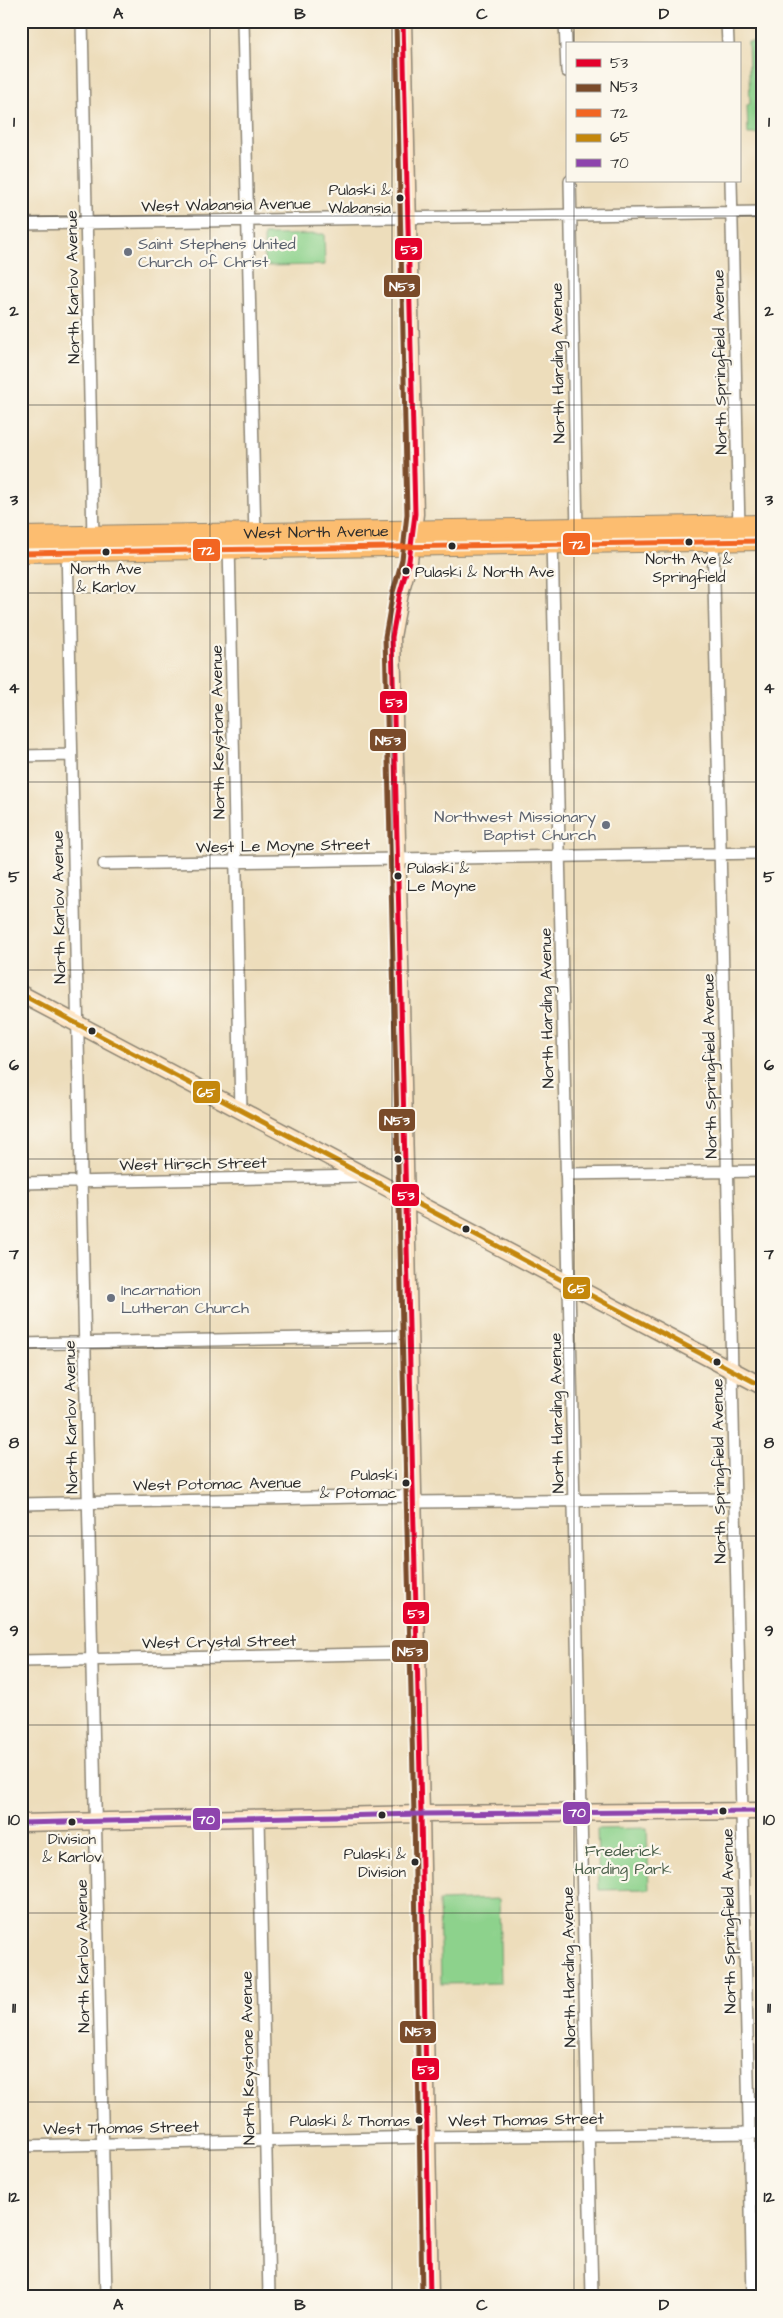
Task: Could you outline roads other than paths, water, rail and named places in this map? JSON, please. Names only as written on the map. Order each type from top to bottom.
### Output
[{"type":"main road","points":[[403,21],[415,514],[412,539],[392,637],[421,1814],[430,2297]]},
{"type":"main road","name":"West North Avenue","points":[[739,533],[762,524]]},
{"type":"main road","name":"West North Avenue","points":[[21,536],[67,544],[713,533],[739,533],[762,540]]},
{"type":"main road","name":"West North Avenue","points":[[21,554],[67,544]]},
{"type":"main road","points":[[21,994],[762,1386]]},
{"type":"main road","points":[[21,1823],[421,1814],[762,1811]]},
{"type":"street","name":"North Karlov Avenue","points":[[82,21],[93,544]]},
{"type":"street","points":[[243,21],[255,541]]},
{"type":"street","points":[[566,21],[566,42]]},
{"type":"street","points":[[727,21],[728,42]]},
{"type":"street","name":"North Harding Avenue","points":[[570,182],[577,536]]},
{"type":"street","name":"North Springfield Avenue","points":[[731,182],[739,533]]},
{"type":"street","name":"West Wabansia Avenue","points":[[21,224],[407,216],[762,212]]},
{"type":"street","name":"North Springfield Avenue","points":[[713,533],[753,2297]]},
{"type":"street","name":"North Harding Avenue","points":[[552,536],[592,2297]]},
{"type":"street","name":"North Keystone Avenue","points":[[230,541],[241,1111]]},
{"type":"street","name":"North Karlov Avenue","points":[[67,544],[106,2297]]},
{"type":"street","points":[[21,756],[71,756]]},
{"type":"street","name":"West Le Moyne Street","points":[[104,864],[762,853]]},
{"type":"street","points":[[566,1174],[762,1171]]},
{"type":"street","name":"West Hirsch Street","points":[[21,1183],[365,1176]]},
{"type":"street","points":[[21,1344],[409,1336]]},
{"type":"street","name":"West Potomac Avenue","points":[[21,1504],[413,1499],[735,1499]]},
{"type":"street","name":"West Crystal Street","points":[[21,1661],[417,1653]]},
{"type":"street","name":"North Keystone Avenue","points":[[258,1818],[269,2297]]},
{"type":"street","name":"West Thomas Street","points":[[21,2146],[427,2137],[762,2133]]},
{"type":"place","name":"Pulaski & Wabansia","points":[[400,198]]},
{"type":"place","name":"Saint Stephens United Church of Christ","points":[[128,252]]},
{"type":"place","name":"North Ave & Springfield","points":[[689,542]]},
{"type":"place","name":"North Ave & Karlov","points":[[106,552]]},
{"type":"place","name":"Pulaski & North Ave","points":[[406,571]]},
{"type":"place","name":"Northwest Missionary Baptist Church","points":[[606,825]]},
{"type":"place","name":"Pulaski & Le Moyne","points":[[398,876]]},
{"type":"place","name":"Incarnation Lutheran Church","points":[[111,1298]]},
{"type":"place","name":"Pulaski & Potomac","points":[[406,1483]]},
{"type":"place","name":"Division & Karlov","points":[[72,1822]]},
{"type":"place","name":"Pulaski & Division","points":[[415,1862]]},
{"type":"place","name":"Pulaski & Thomas","points":[[419,2120]]},
{"type":"park label","name":"Frederick Harding Park","points":[[623,1859]]}]
